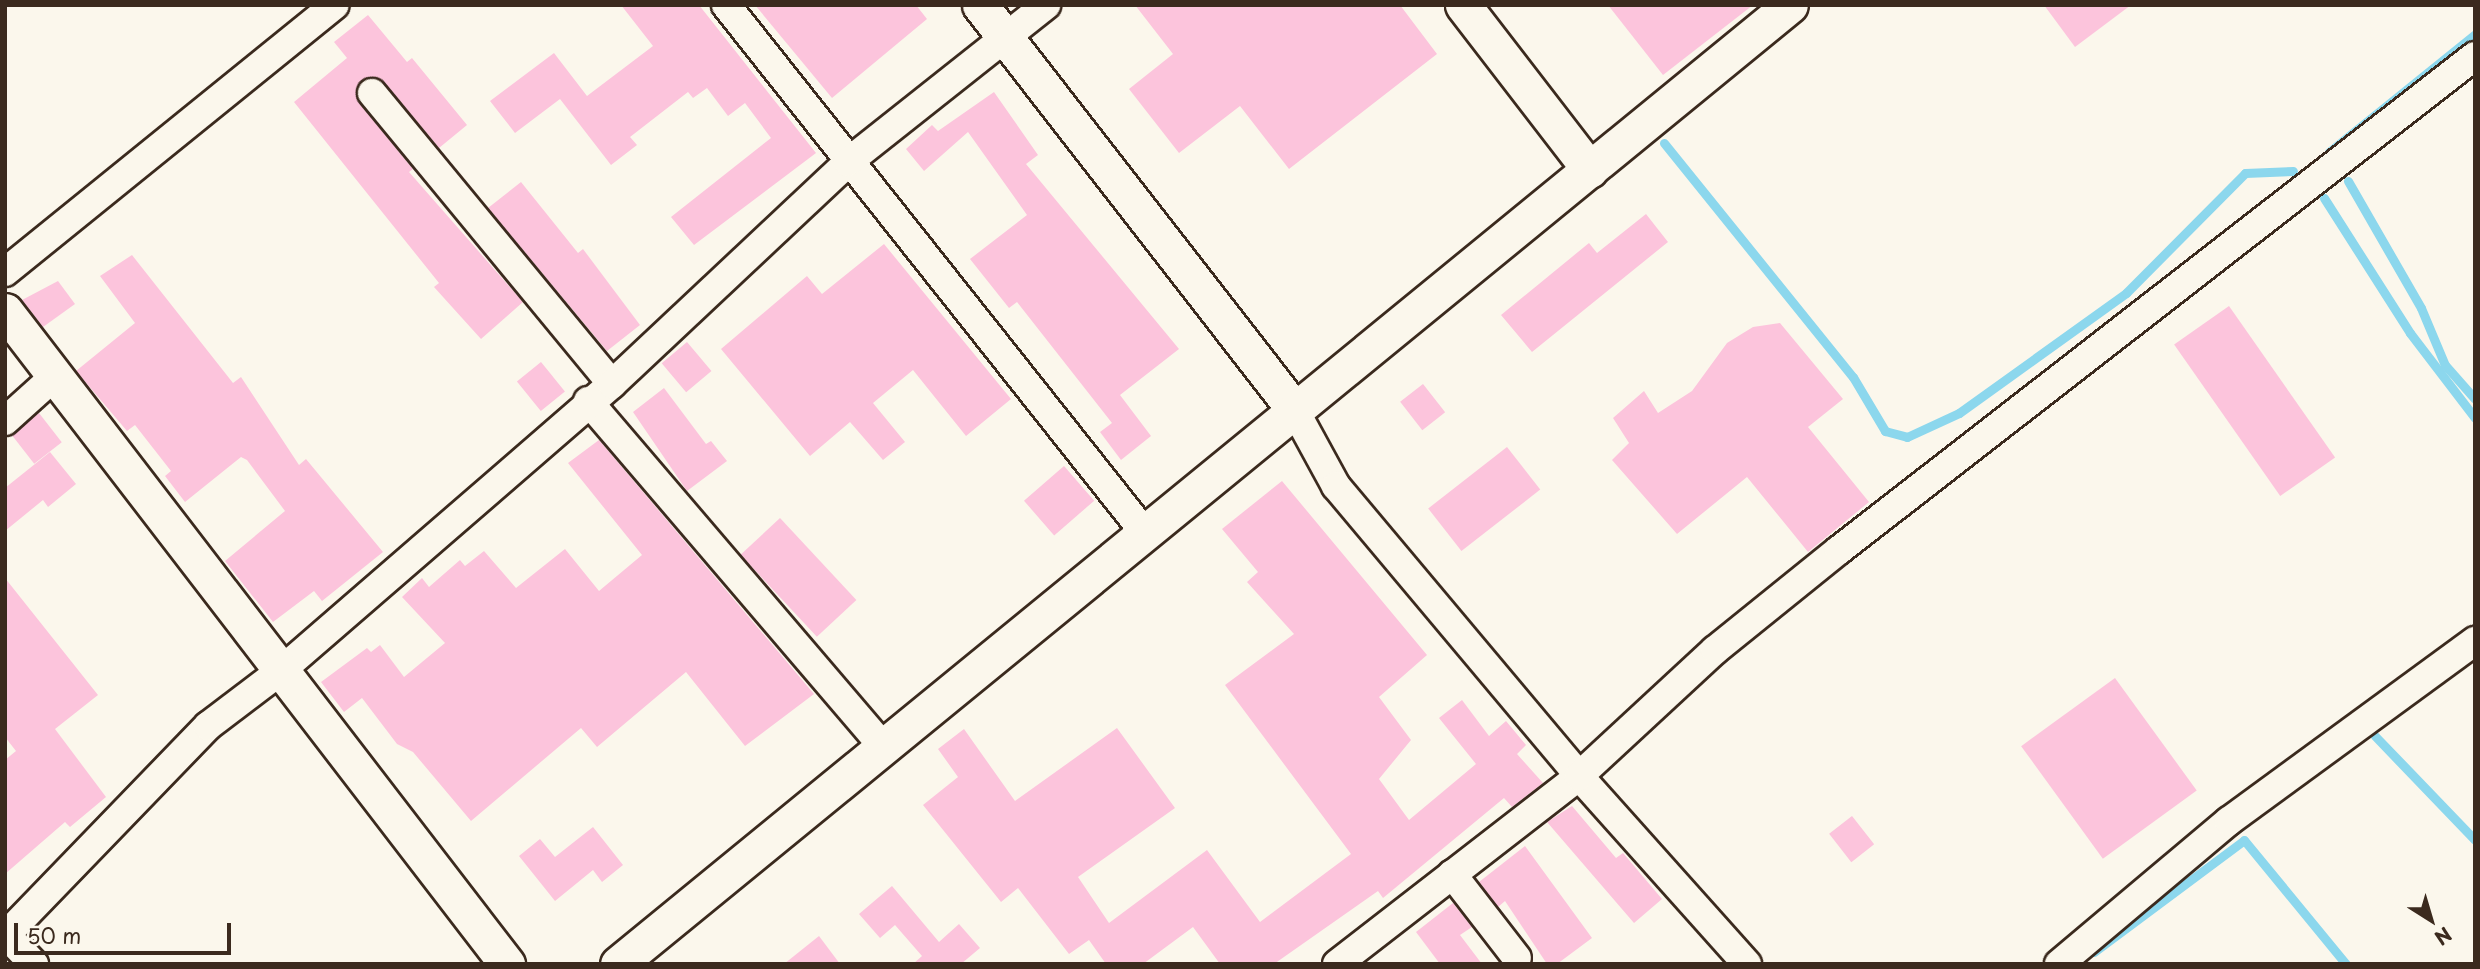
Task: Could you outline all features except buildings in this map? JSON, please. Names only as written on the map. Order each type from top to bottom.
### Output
[{"type":"street","points":[[5,272],[335,5]]},
{"type":"street","points":[[726,5],[1145,533]]},
{"type":"street","points":[[980,5],[1294,409],[1336,486],[1578,776],[1746,964]]},
{"type":"street","points":[[34,964],[6,935],[208,726],[283,669],[588,401],[612,384],[848,162],[1046,5]]},
{"type":"street","points":[[1463,5],[1590,170]]},
{"type":"street","points":[[618,964],[1790,5]]},
{"type":"street","points":[[1337,964],[1578,776],[1715,650],[1839,550],[2475,56]]},
{"type":"street","points":[[372,93],[612,384]]},
{"type":"street","points":[[5,311],[283,669],[507,964]]},
{"type":"street","points":[[5,421],[56,375]]},
{"type":"street","points":[[588,401],[883,747]]},
{"type":"street","points":[[2059,964],[2229,821],[2475,641]]},
{"type":"street","points":[[1452,874],[1517,958]]},
{"type":"waterway","points":[[2329,152],[2475,34]]},
{"type":"waterway","points":[[1664,143],[1853,377],[1885,431],[1907,437],[1959,413],[2126,293],[2245,173],[2293,171]]},
{"type":"waterway","points":[[2348,181],[2421,308],[2445,365],[2475,399]]},
{"type":"waterway","points":[[2324,198],[2410,333],[2475,418]]},
{"type":"waterway","points":[[2375,736],[2475,840]]},
{"type":"waterway","points":[[2094,952],[2244,840],[2346,964]]}]
